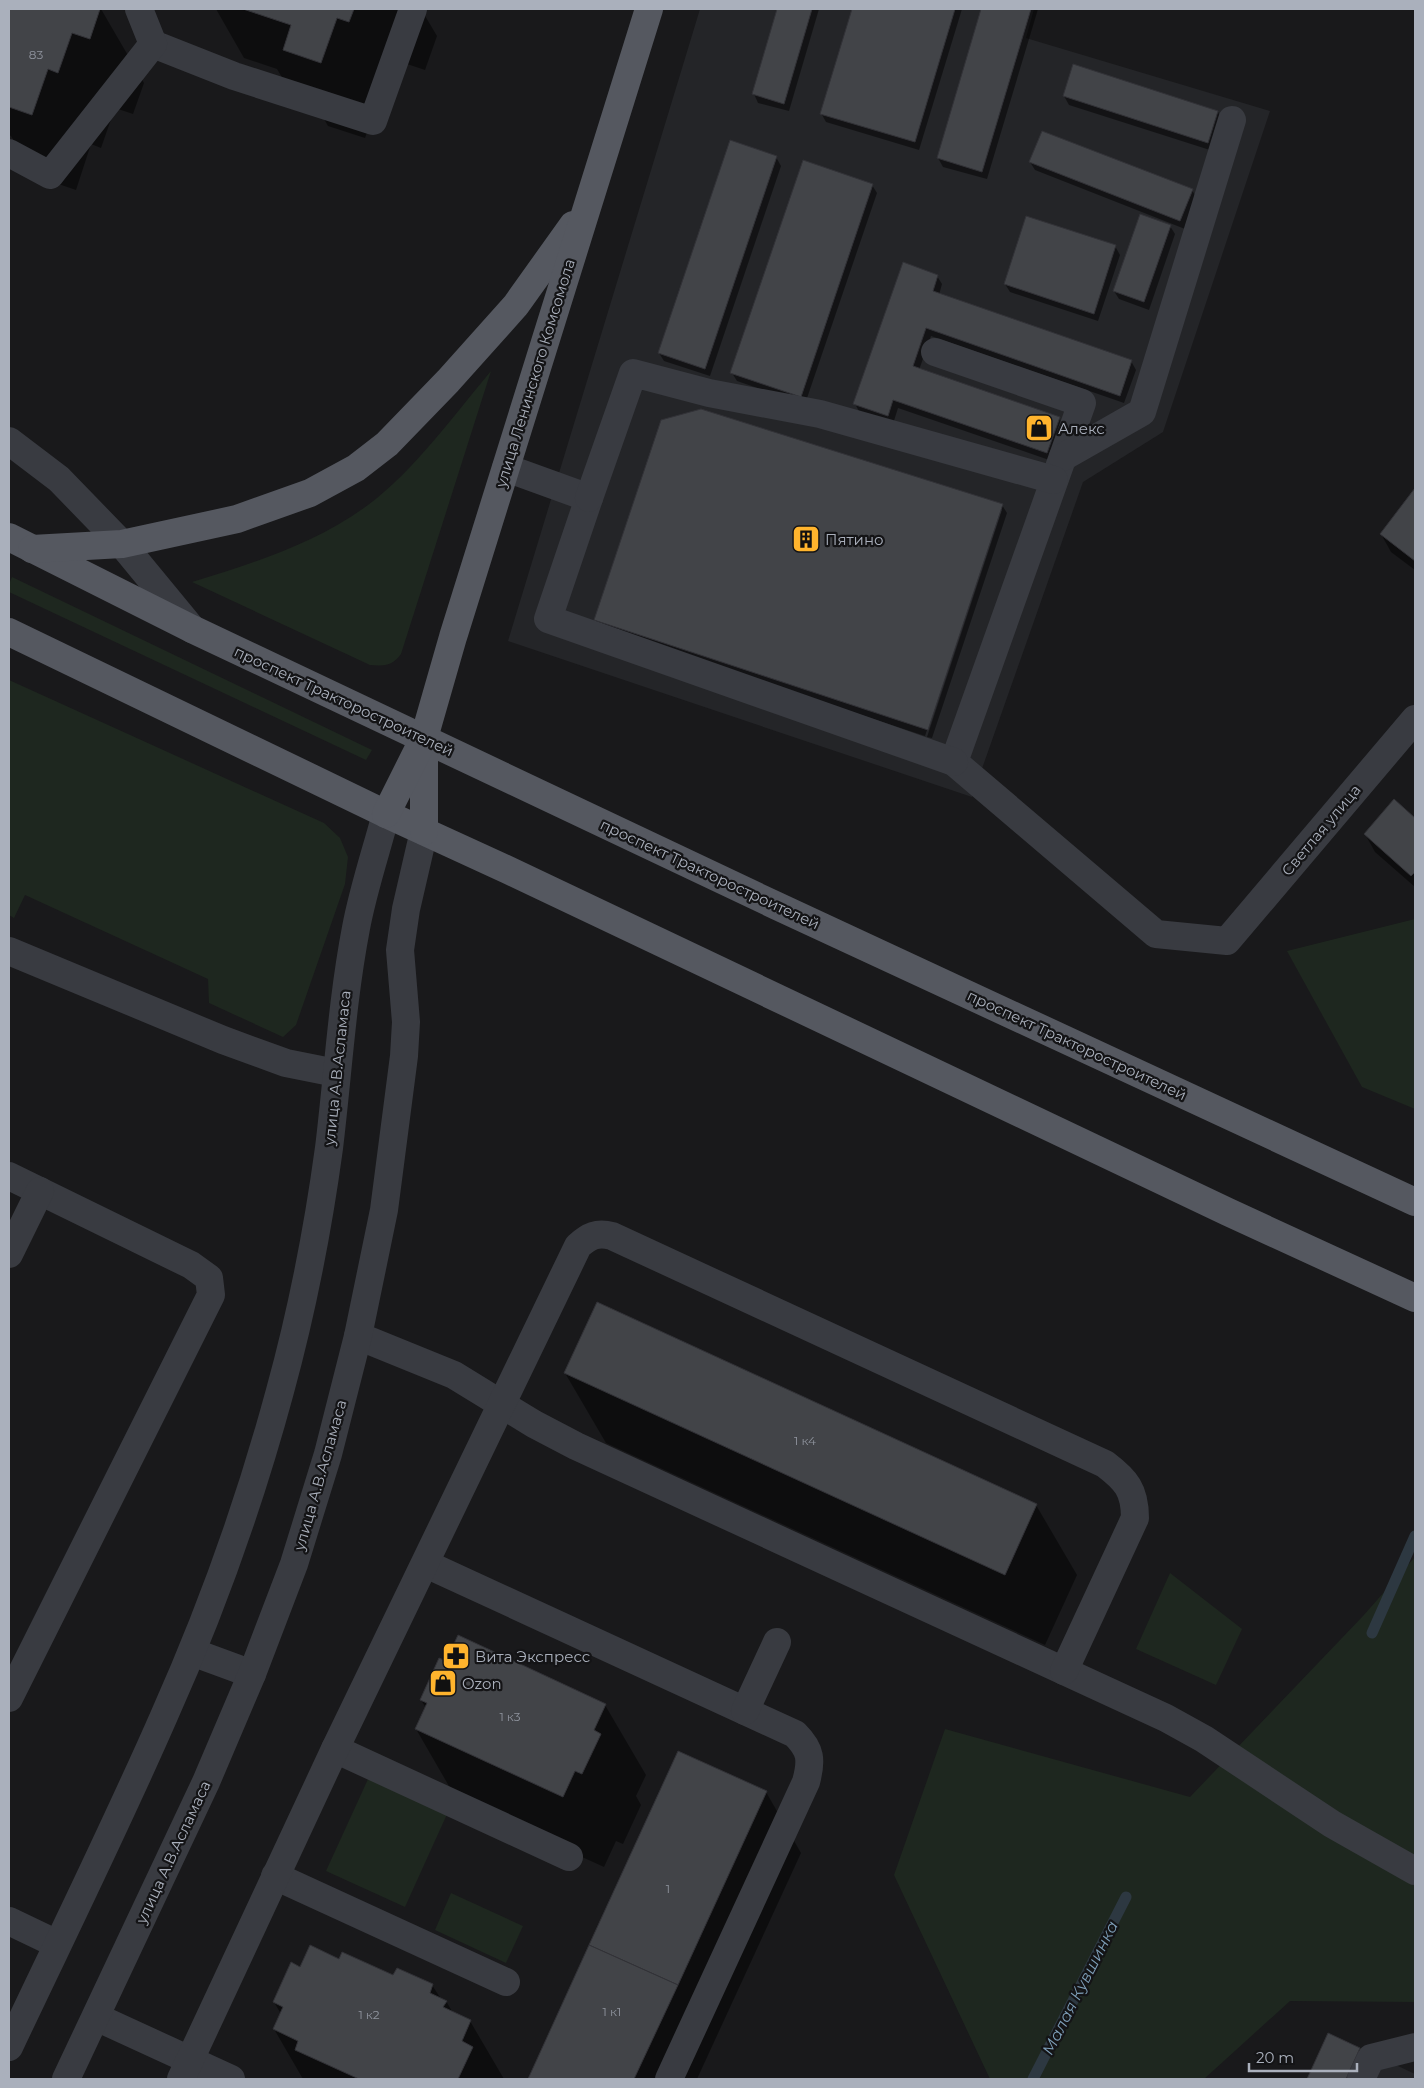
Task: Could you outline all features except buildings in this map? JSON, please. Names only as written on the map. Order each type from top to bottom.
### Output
[{"type":"main road","name":"улица Ленинского Комсомола","points":[[424,738],[453,637],[649,9]]},
{"type":"main road","points":[[20,543],[122,544],[237,519],[310,494],[356,468],[387,444],[448,381],[516,304],[586,208]]},
{"type":"main road","name":"проспект Тракторостроителей","points":[[20,543],[192,629],[777,906],[1415,1202]]},
{"type":"main road","points":[[9,632],[386,814],[741,980],[1228,1212],[1415,1298]]},
{"type":"main road","points":[[386,814],[424,738]]},
{"type":"main road","points":[[424,738],[424,831]]},
{"type":"street","points":[[139,9],[153,44],[234,76],[373,121],[413,9]]},
{"type":"street","points":[[9,152],[50,175],[153,44]]},
{"type":"street","points":[[935,352],[1082,403],[1058,468],[954,762],[548,619],[588,498],[633,374],[709,393],[820,414],[1058,468],[1142,412],[1232,120]]},
{"type":"street","points":[[9,441],[59,479],[122,544],[192,629]]},
{"type":"street","points":[[506,468],[588,498]]},
{"type":"street","name":"Светлая улица","points":[[954,762],[1156,934],[1226,941],[1415,719]]},
{"type":"street","name":"улица А.В.Асламаса","points":[[9,2047],[164,1717],[192,1652],[238,1529],[280,1390],[302,1299],[321,1202],[329,1145],[344,996],[356,925],[386,814]]},
{"type":"street","name":"улица А.В.Асламаса","points":[[66,2079],[206,1782],[252,1674],[294,1564],[328,1454],[358,1336],[384,1210],[403,1066],[406,1022],[400,950],[406,909],[424,831]]},
{"type":"street","points":[[9,951],[223,1040],[286,1063],[336,1073]]},
{"type":"street","points":[[9,1176],[192,1266],[209,1278],[211,1295],[9,1698]]},
{"type":"street","points":[[9,1254],[40,1191]]},
{"type":"street","points":[[185,2070],[335,1749],[578,1246],[595,1234],[604,1234],[1105,1464],[1120,1475],[1128,1485],[1135,1502],[1135,1518],[1064,1671]]},
{"type":"street","points":[[358,1336],[440,1368],[534,1424],[576,1446],[1166,1718],[1204,1739],[1332,1824],[1415,1871]]},
{"type":"street","points":[[426,1564],[745,1710],[795,1734],[804,1742],[809,1755],[810,1767],[806,1782],[669,2079]]},
{"type":"street","points":[[745,1710],[777,1642]]},
{"type":"street","points":[[192,1652],[252,1674]]},
{"type":"street","points":[[335,1749],[569,1857]]},
{"type":"street","points":[[275,1876],[506,1982]]},
{"type":"street","points":[[9,1921],[57,1944]]},
{"type":"street","points":[[96,2017],[185,2070],[231,2079]]},
{"type":"street","points":[[1361,2079],[1370,2058],[1415,2047]]},
{"type":"shaded area","points":[[700,9],[1034,9],[1026,38],[1270,111],[1163,432],[1083,482],[972,797],[508,641]]},
{"type":"shaded area","points":[[491,371],[401,654],[394,661],[384,665],[370,665],[192,582],[283,551],[327,531],[368,505],[417,459]]},
{"type":"shaded area","points":[[12,577],[372,750],[366,760],[9,592],[9,584]]},
{"type":"shaded area","points":[[9,680],[324,823],[340,838],[348,857],[345,884],[296,1025],[283,1037],[209,1003],[208,979],[25,895],[14,918],[9,915]]},
{"type":"shaded area","points":[[1415,919],[1415,1109],[1362,1087],[1287,951]]},
{"type":"shaded area","points":[[1415,1557],[1415,2002],[1290,2001],[1204,2079],[990,2079],[894,1875],[945,1729],[1190,1797],[1363,1616]]},
{"type":"shaded area","points":[[1170,1573],[1242,1629],[1216,1685],[1136,1649]]},
{"type":"shaded area","points":[[369,1777],[448,1812],[405,1907],[326,1871]]},
{"type":"shaded area","points":[[451,1893],[523,1926],[506,1963],[435,1930]]},
{"type":"shaded area","points":[[1328,2033],[1415,2074],[1415,2079],[1307,2079]]},
{"type":"waterway","name":"Малая Кувшинка","points":[[1372,1633],[1415,1536]]},
{"type":"waterway","name":"Малая Кувшинка","points":[[1033,2079],[1126,1897]]},
{"type":"place","name":"Алекс","points":[[1039,428]]},
{"type":"place","name":"Пятино","points":[[806,539]]},
{"type":"place","name":"Вита Экспресс","points":[[456,1656]]},
{"type":"place","name":"Ozon","points":[[443,1683]]}]
